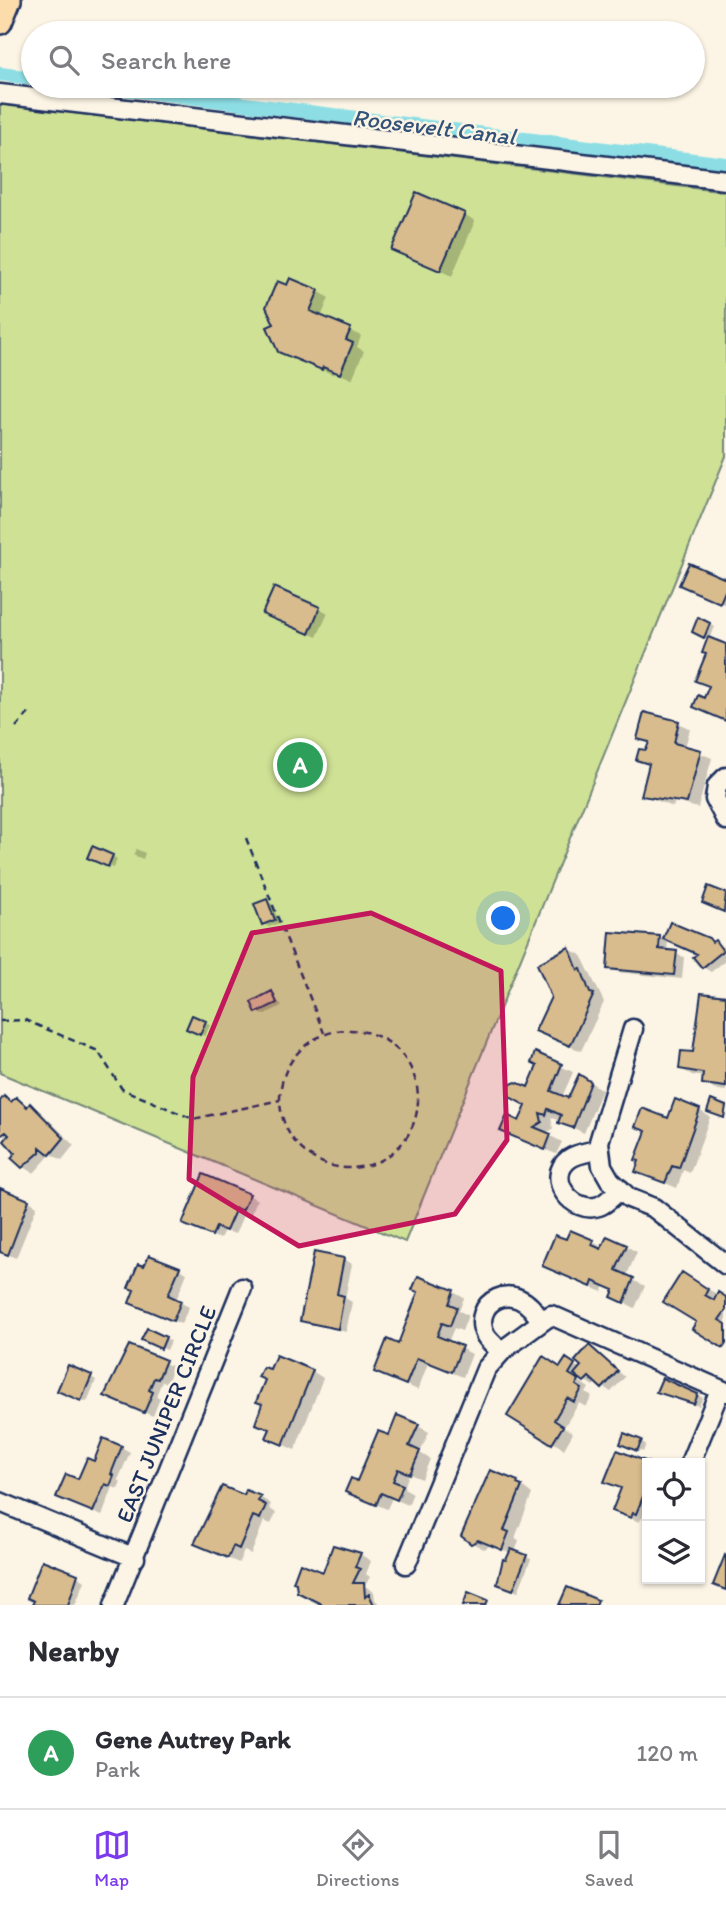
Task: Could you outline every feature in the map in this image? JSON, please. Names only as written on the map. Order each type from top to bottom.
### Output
[{"type":"main road","points":[[0,23],[9,0]]},
{"type":"street","points":[[0,93],[21,96]]},
{"type":"street","points":[[42,98],[726,180]]},
{"type":"street","points":[[726,777],[717,786],[715,799],[726,820]]},
{"type":"street","points":[[633,1029],[599,1142],[603,1166],[629,1198],[654,1208],[683,1229],[712,1258],[726,1265]]},
{"type":"street","points":[[600,1149],[569,1159],[562,1167],[559,1180],[564,1193],[571,1201],[590,1207],[600,1206],[620,1189]]},
{"type":"street","name":"EAST JUNIPER CIRCLE","points":[[114,1605],[242,1288]]},
{"type":"street","points":[[501,1352],[485,1335],[484,1325],[488,1305],[496,1297],[507,1295],[529,1304],[541,1322]]},
{"type":"street","points":[[406,1564],[486,1369],[501,1352],[551,1315],[723,1391],[692,1458]]},
{"type":"street","points":[[0,1502],[135,1558]]},
{"type":"path","points":[[16,727],[30,712]]},
{"type":"path","points":[[246,838],[324,1034]]},
{"type":"path","points":[[0,1021],[25,1020],[98,1051],[122,1089],[196,1119],[280,1100]]},
{"type":"path","points":[[347,1030],[362,1031],[384,1040],[401,1054],[413,1074],[417,1097],[414,1120],[403,1140],[386,1156],[365,1166],[342,1167],[313,1158],[296,1143],[284,1123],[280,1100],[282,1083],[292,1060],[310,1042],[324,1034],[347,1030]]},
{"type":"highlighted area","points":[[371,913],[501,971],[507,1140],[455,1214],[299,1246],[189,1179],[193,1077],[252,933]]},
{"type":"green space","points":[[0,104],[726,192],[726,456],[405,1242],[0,1073]]},
{"type":"building","points":[[416,192],[465,213],[440,271],[391,250]]},
{"type":"building","points":[[290,278],[319,290],[310,311],[351,328],[346,340],[353,343],[340,374],[323,367],[322,370],[278,352],[267,327],[274,324],[266,307],[277,281],[287,285]]},
{"type":"building","points":[[689,563],[726,579],[726,589],[720,603],[679,585]]},
{"type":"building","points":[[274,587],[320,607],[309,634],[262,614]]},
{"type":"building","points":[[698,617],[710,623],[704,638],[692,632]]},
{"type":"building","points":[[708,637],[726,644],[726,721],[693,707],[698,695],[704,698],[709,686],[695,681],[706,654],[702,653]]},
{"type":"building","points":[[644,712],[679,721],[674,743],[701,750],[687,803],[641,796],[649,764],[636,760],[639,749],[646,750],[649,742],[637,739]]},
{"type":"building","points":[[92,846],[113,855],[108,867],[87,858]]},
{"type":"building","points":[[708,886],[726,893],[724,912],[702,903]]},
{"type":"building","points":[[267,899],[275,920],[262,925],[254,904]]},
{"type":"building","points":[[670,922],[709,938],[712,942],[715,940],[723,951],[702,968],[693,957],[697,954],[663,939]]},
{"type":"building","points":[[610,932],[660,936],[659,949],[677,951],[674,975],[607,969]]},
{"type":"building","points":[[569,947],[590,993],[594,994],[570,1046],[535,1031],[551,997],[537,964]]},
{"type":"building","points":[[272,991],[277,1003],[256,1013],[251,1002]]},
{"type":"building","points":[[701,993],[726,996],[726,1087],[702,1084],[703,1073],[679,1069],[681,1051],[693,1052]]},
{"type":"building","points":[[192,1015],[206,1021],[200,1035],[186,1029]]},
{"type":"building","points":[[535,1052],[562,1064],[551,1091],[568,1098],[579,1074],[591,1082],[573,1128],[558,1123],[561,1115],[548,1109],[546,1115],[540,1113],[542,1122],[534,1127],[551,1134],[545,1150],[500,1131],[507,1115],[519,1121],[526,1106],[510,1097],[508,1092],[511,1084],[516,1082],[528,1087],[537,1066],[531,1063]]},
{"type":"building","points":[[4,1096],[11,1102],[16,1097],[27,1107],[30,1103],[64,1138],[50,1155],[40,1147],[40,1152],[22,1168],[11,1158],[15,1153],[4,1141],[9,1135],[6,1132],[0,1136],[0,1101]]},
{"type":"building","points":[[675,1099],[700,1109],[679,1168],[672,1166],[665,1183],[635,1172],[639,1161],[635,1160],[646,1131],[635,1127],[642,1108],[668,1118]]},
{"type":"building","points":[[711,1100],[726,1106],[724,1118],[707,1112]]},
{"type":"building","points":[[203,1174],[250,1194],[242,1211],[236,1208],[226,1231],[216,1227],[212,1236],[182,1224]]},
{"type":"building","points":[[0,1188],[29,1200],[8,1255],[0,1252]]},
{"type":"building","points":[[570,1230],[594,1240],[592,1245],[601,1249],[607,1236],[627,1245],[616,1270],[634,1278],[624,1303],[611,1297],[614,1290],[593,1281],[591,1287],[542,1266],[555,1235],[566,1239]]},
{"type":"building","points":[[314,1252],[344,1258],[337,1294],[344,1296],[338,1329],[300,1321]]},
{"type":"building","points":[[149,1255],[180,1267],[168,1295],[181,1301],[173,1321],[129,1303],[134,1290],[128,1288],[138,1264],[144,1266]]},
{"type":"building","points":[[682,1272],[708,1289],[705,1295],[714,1300],[718,1292],[726,1297],[726,1310],[719,1320],[726,1324],[726,1343],[723,1348],[692,1329],[696,1322],[663,1302]]},
{"type":"building","points":[[418,1276],[454,1290],[449,1304],[457,1307],[450,1326],[442,1323],[437,1336],[462,1346],[452,1372],[417,1358],[406,1385],[374,1372],[387,1339],[398,1344],[418,1292],[412,1290]]},
{"type":"building","points":[[147,1328],[166,1337],[161,1349],[141,1340]]},
{"type":"building","points":[[129,1345],[166,1360],[158,1379],[154,1378],[149,1390],[153,1392],[144,1413],[104,1396]]},
{"type":"building","points":[[589,1345],[618,1371],[602,1389],[589,1377],[584,1382],[574,1374],[581,1366],[575,1361]]},
{"type":"building","points":[[276,1355],[313,1370],[283,1445],[266,1438],[270,1429],[255,1424],[262,1404],[256,1402],[265,1380],[258,1377],[263,1367],[270,1369]]},
{"type":"building","points":[[543,1356],[560,1367],[566,1358],[575,1364],[569,1374],[579,1380],[576,1385],[582,1389],[574,1402],[567,1398],[554,1420],[563,1426],[552,1444],[507,1416]]},
{"type":"building","points":[[68,1365],[92,1375],[81,1401],[57,1391]]},
{"type":"building","points":[[662,1378],[698,1394],[694,1404],[656,1392]]},
{"type":"building","points":[[397,1415],[419,1424],[409,1446],[420,1451],[410,1474],[398,1469],[393,1481],[403,1485],[397,1500],[381,1493],[376,1505],[345,1492],[351,1478],[357,1481],[378,1431],[389,1435]]},
{"type":"building","points":[[624,1433],[642,1440],[637,1451],[620,1444]]},
{"type":"building","points":[[103,1438],[122,1446],[111,1474],[114,1476],[110,1486],[105,1484],[93,1512],[56,1497],[66,1474],[78,1479],[87,1458],[94,1461]]},
{"type":"building","points":[[617,1450],[642,1460],[642,1499],[636,1514],[633,1513],[631,1518],[612,1511],[621,1488],[604,1482]]},
{"type":"building","points":[[490,1470],[518,1481],[517,1484],[522,1486],[504,1530],[509,1532],[502,1550],[478,1540],[471,1544],[461,1536]]},
{"type":"building","points":[[222,1486],[244,1495],[246,1490],[261,1496],[258,1501],[266,1505],[260,1519],[253,1516],[239,1549],[233,1546],[228,1558],[194,1544]]},
{"type":"building","points":[[333,1545],[361,1553],[355,1567],[360,1569],[353,1583],[364,1583],[365,1597],[369,1594],[374,1605],[323,1605],[297,1592],[296,1583],[293,1582],[300,1563],[323,1572]]},
{"type":"building","points":[[511,1549],[527,1555],[513,1590],[497,1584],[503,1559],[506,1560]]},
{"type":"building","points":[[726,1556],[726,1590],[713,1585]]},
{"type":"building","points":[[42,1560],[78,1574],[68,1605],[32,1605],[34,1601],[27,1598]]},
{"type":"building","points":[[567,1587],[598,1600],[596,1605],[559,1605]]},
{"type":"building","points":[[468,1592],[488,1600],[486,1605],[463,1605]]},
{"type":"waterway","name":"Roosevelt Canal","points":[[0,74],[21,77]]},
{"type":"waterway","name":"Roosevelt Canal","points":[[197,98],[726,164]]},
{"type":"place","name":"Gene Autrey Park","points":[[300,765]]}]
